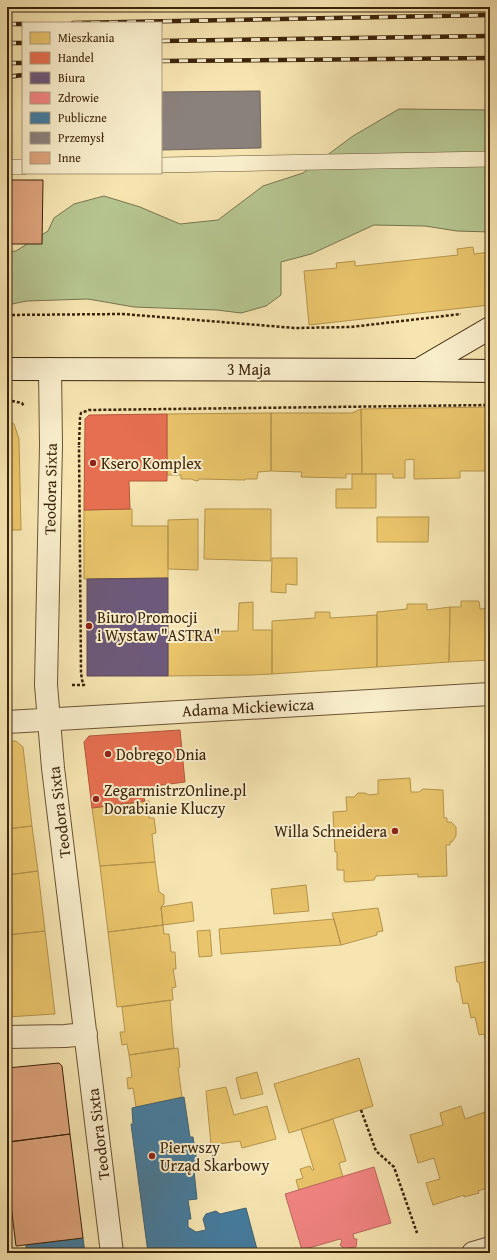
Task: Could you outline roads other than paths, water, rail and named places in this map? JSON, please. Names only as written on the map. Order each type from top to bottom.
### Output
[{"type":"street","points":[[418,370],[490,328]]},
{"type":"street","name":"3 Maja","points":[[7,369],[490,371]]},
{"type":"street","name":"Teodora Sixta","points":[[50,369],[51,445],[46,685],[53,768],[112,1253]]},
{"type":"street","name":"Adama Mickiewicza","points":[[7,722],[490,694]]},
{"type":"street","points":[[7,1037],[86,1034]]},
{"type":"street","points":[[473,1253],[490,1248]]},
{"type":"lane","points":[[162,165],[490,160]]},
{"type":"lane","points":[[7,167],[22,167]]},
{"type":"railway","points":[[125,22],[490,15]]},
{"type":"railway","points":[[7,24],[22,24]]},
{"type":"railway","points":[[162,41],[490,36]]},
{"type":"railway","points":[[7,43],[22,43]]},
{"type":"railway","points":[[162,61],[490,58]]},
{"type":"railway","points":[[7,63],[22,63]]},
{"type":"railway","points":[[7,77],[22,75]]},
{"type":"place","name":"Ksero Komplex","points":[[93,463]]},
{"type":"place","name":"Biuro Promocji i Wystaw \"ASTRA\"","points":[[89,626]]},
{"type":"place","name":"Dobrego Dnia","points":[[108,754]]},
{"type":"place","name":"ZegarmistrzOnline.pl Dorabianie Kluczy","points":[[96,799]]},
{"type":"place","name":"Willa Schneidera","points":[[395,831]]},
{"type":"place","name":"Pierwszy Urząd Skarbowy","points":[[152,1156]]}]
